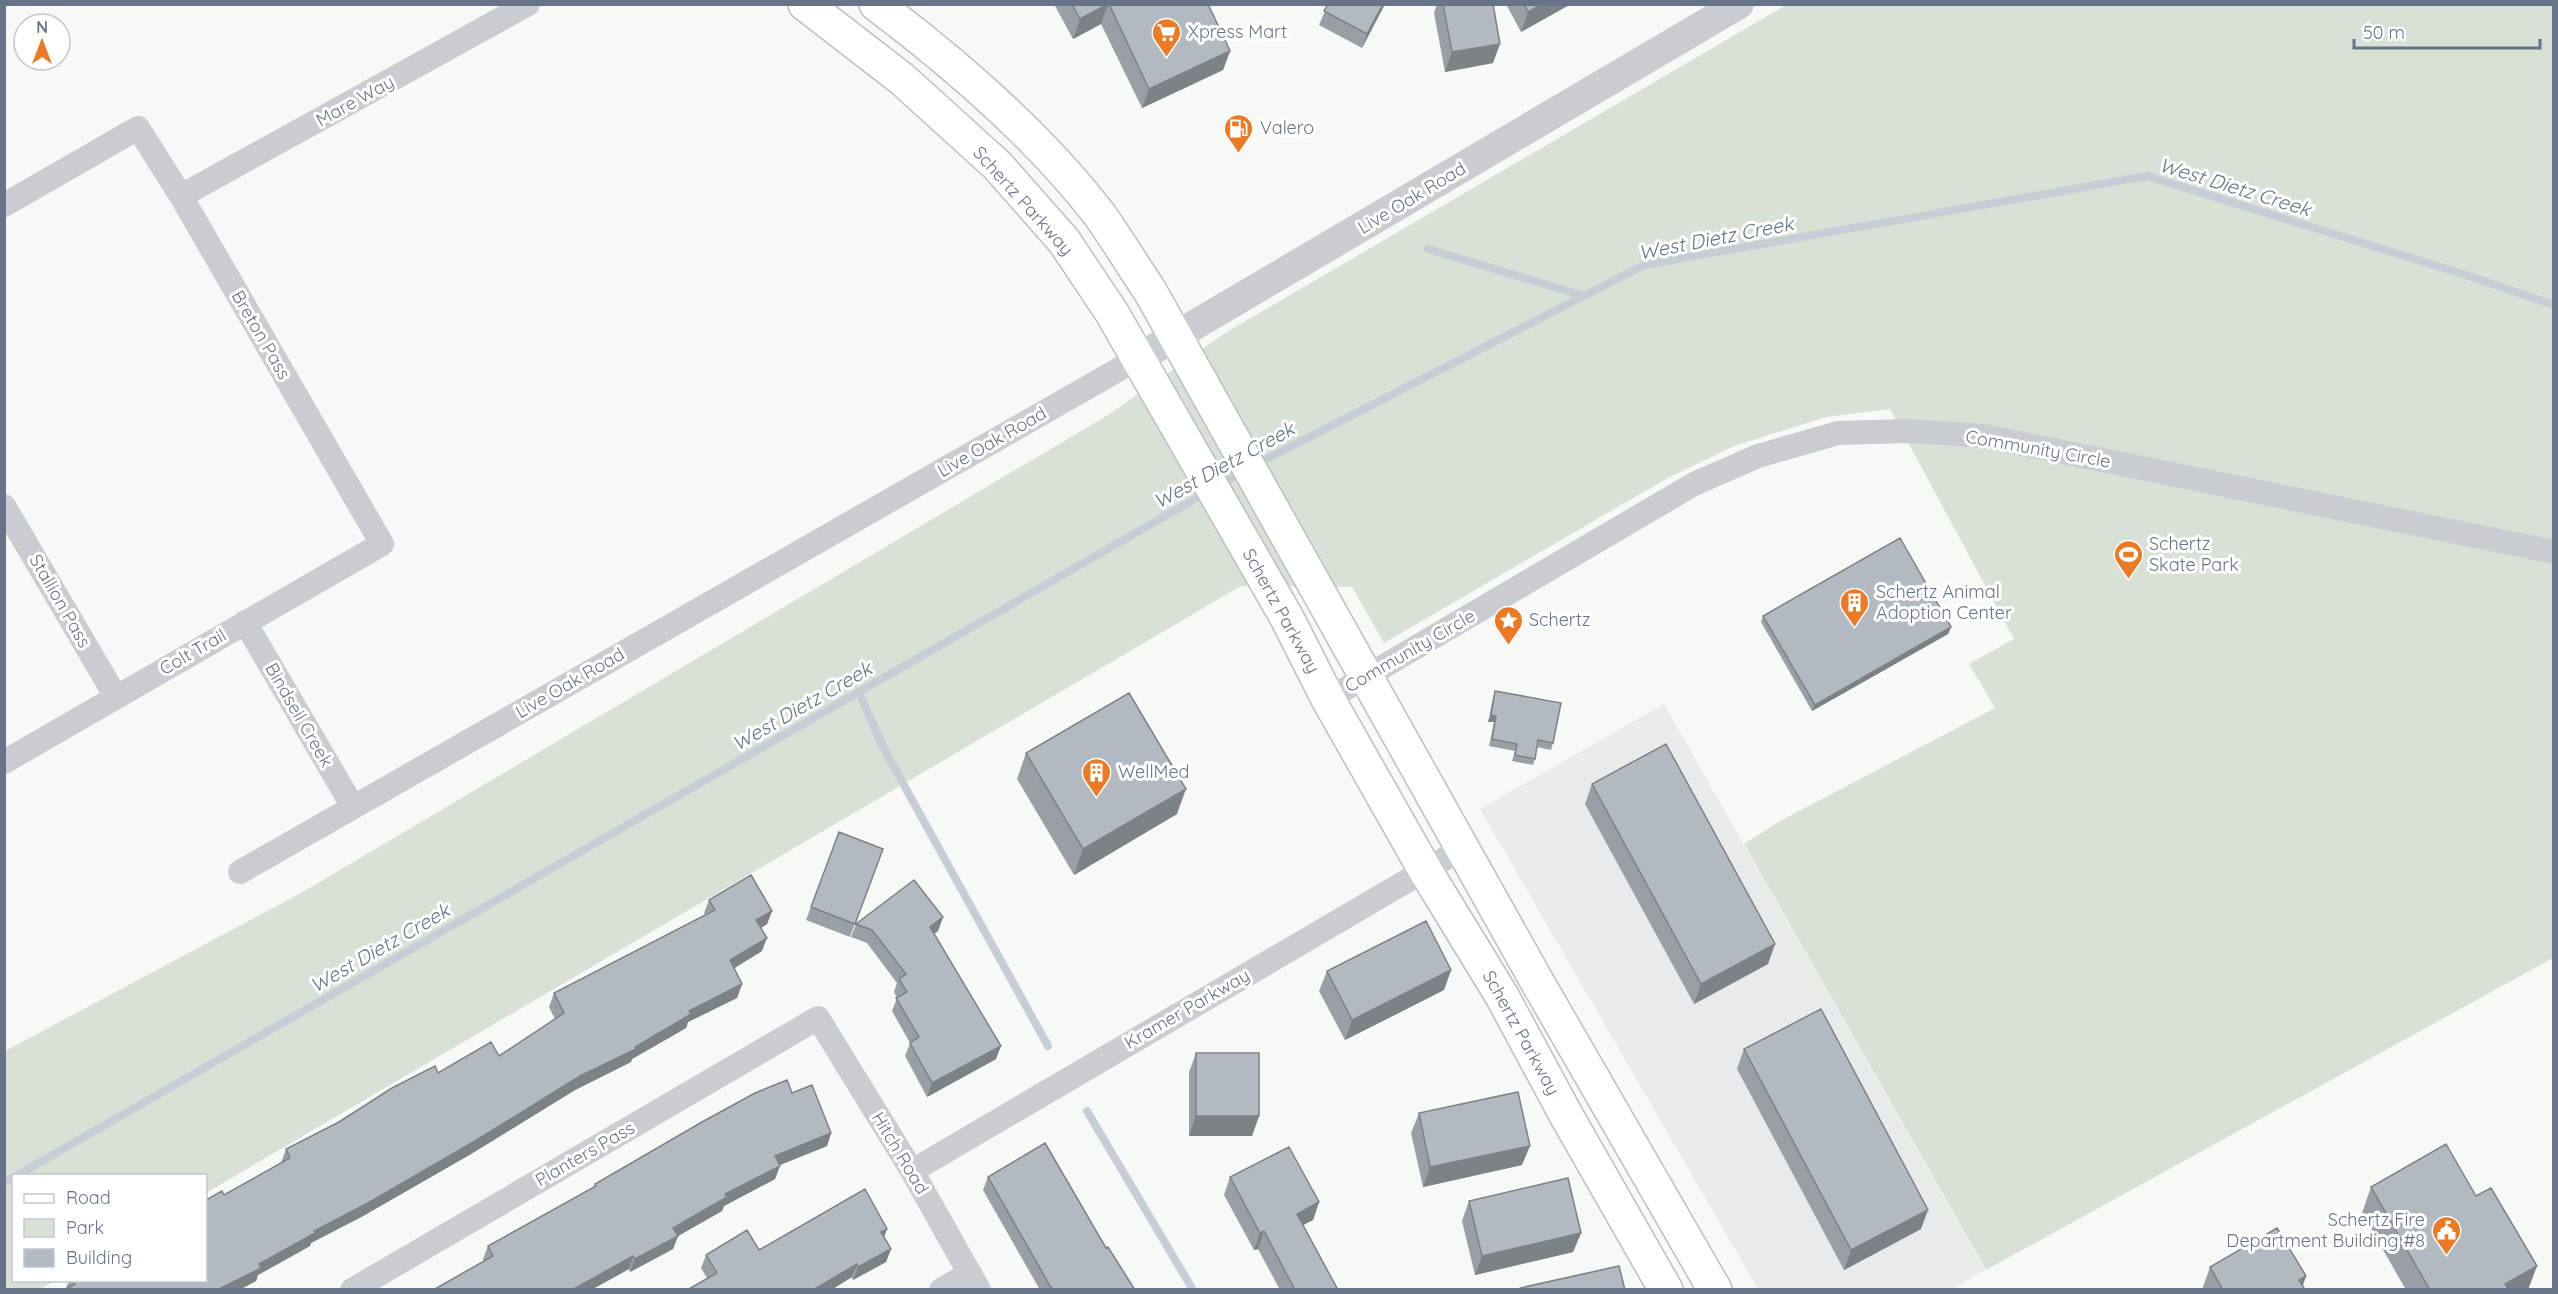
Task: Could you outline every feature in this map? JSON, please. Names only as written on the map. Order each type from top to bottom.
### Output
[{"type":"main road","name":"Schertz Parkway","points":[[805,4],[902,79],[998,166],[1064,241],[1112,314],[1287,618],[1328,699],[1425,870],[1502,996],[1566,1115],[1666,1290]]},
{"type":"main road","points":[[876,4],[930,45],[1029,135],[1099,214],[1150,291],[1535,978],[1715,1290]]},
{"type":"main road","points":[[1502,996],[1535,978]]},
{"type":"main road","points":[[1566,1115],[1601,1093]]},
{"type":"street","name":"Mare Way","points":[[181,196],[528,4]]},
{"type":"street","name":"Live Oak Road","points":[[240,872],[1176,337],[1739,4]]},
{"type":"street","name":"Breton Pass","points":[[4,205],[138,128],[181,196],[382,544]]},
{"type":"street","name":"Community Circle","points":[[1328,699],[1695,484],[1758,456],[1838,433],[1909,431],[1984,436],[2553,552]]},
{"type":"street","name":"Stallion Pass","points":[[4,506],[116,697]]},
{"type":"street","name":"Colt Trail","points":[[4,762],[382,544]]},
{"type":"street","name":"Bindseil Creek","points":[[245,622],[353,807]]},
{"type":"street","name":"Kramer Parkway","points":[[912,1171],[1463,848]]},
{"type":"street","name":"Hitch Road","points":[[818,1018],[912,1171],[974,1281]]},
{"type":"street","name":"Planters Pass","points":[[352,1290],[818,1018]]},
{"type":"street","points":[[941,1290],[974,1281]]},
{"type":"shaded area","points":[[1664,704],[1985,1270],[1952,1289],[1758,1289],[1480,809]]},
{"type":"green space","points":[[1786,5],[2553,5],[2553,958],[1986,1270],[1744,844],[1780,821],[1995,708],[1969,664],[2014,639],[1890,409],[1826,417],[1734,446],[1666,479],[1384,643],[1352,587],[1241,586],[207,1192],[207,1174],[12,1174],[12,1282],[53,1282],[40,1289],[5,1290],[5,1051],[301,893],[1108,415],[1225,333]]},
{"type":"building","points":[[1072,4],[1108,4],[1080,19]]},
{"type":"building","name":"Xpress Mart","points":[[1109,4],[1208,4],[1230,51],[1149,89]]},
{"type":"building","points":[[1328,4],[1383,4],[1367,34],[1324,11]]},
{"type":"building","points":[[1443,4],[1493,4],[1500,44],[1452,52]]},
{"type":"building","points":[[1524,4],[1542,4],[1528,12]]},
{"type":"building","name":"Schertz Animal Adoption Center","points":[[1900,538],[1951,627],[1815,705],[1763,616]]},
{"type":"building","points":[[1495,691],[1561,703],[1553,743],[1538,740],[1535,759],[1515,755],[1517,744],[1492,739],[1496,716],[1491,715]]},
{"type":"building","name":"WellMed","points":[[1129,693],[1186,789],[1083,849],[1026,753]]},
{"type":"building","points":[[1666,744],[1775,944],[1701,984],[1592,784]]},
{"type":"building","points":[[839,832],[883,849],[855,924],[811,907]]},
{"type":"building","points":[[751,875],[772,911],[756,920],[767,938],[730,960],[742,984],[689,1011],[691,1014],[635,1047],[636,1049],[580,1076],[475,1141],[259,1264],[261,1268],[217,1290],[65,1290],[75,1284],[74,1282],[207,1282],[207,1199],[222,1191],[224,1195],[290,1158],[286,1149],[339,1122],[392,1088],[435,1066],[438,1073],[491,1042],[499,1056],[564,1013],[554,993],[715,910],[709,900]]},
{"type":"building","points":[[914,880],[943,917],[930,927],[1001,1046],[932,1083],[910,1043],[919,1037],[896,998],[907,992],[899,979],[906,974],[872,930],[856,924]]},
{"type":"building","points":[[1426,921],[1451,970],[1352,1020],[1327,971]]},
{"type":"building","points":[[1821,1009],[1928,1210],[1851,1250],[1744,1049]]},
{"type":"building","points":[[1196,1053],[1259,1053],[1259,1116],[1196,1116]]},
{"type":"building","points":[[787,1080],[792,1093],[812,1085],[831,1133],[775,1156],[780,1166],[725,1194],[727,1197],[673,1228],[678,1236],[635,1259],[633,1256],[572,1290],[433,1290],[493,1256],[488,1246],[596,1186],[595,1184],[702,1122],[755,1093]]},
{"type":"building","points":[[1518,1092],[1530,1146],[1430,1167],[1419,1113]]},
{"type":"building","points":[[1045,1143],[1106,1248],[1108,1247],[1135,1290],[1053,1290],[1049,1284],[988,1177]]},
{"type":"building","name":"Schertz Fire Department Building #8","points":[[2446,1144],[2476,1196],[2491,1188],[2537,1266],[2505,1284],[2509,1290],[2430,1290],[2371,1187]]},
{"type":"building","points":[[1289,1147],[1319,1202],[1297,1214],[1338,1290],[1295,1290],[1264,1231],[1260,1233],[1230,1177]]},
{"type":"building","points":[[1568,1178],[1581,1233],[1482,1256],[1469,1201]]},
{"type":"building","points":[[865,1189],[887,1229],[881,1232],[891,1249],[858,1267],[857,1264],[813,1290],[687,1290],[717,1273],[706,1255],[747,1230],[759,1250]]},
{"type":"building","points":[[2277,1228],[2306,1276],[2299,1280],[2305,1290],[2223,1290],[2210,1267]]},
{"type":"building","points":[[1619,1266],[1625,1290],[1520,1290],[1520,1288]]},
{"type":"waterway","name":"West Dietz Creek","points":[[1257,464],[1644,265],[2147,176],[2466,275],[2554,305]]},
{"type":"waterway","points":[[1428,249],[1584,296]]},
{"type":"waterway","name":"West Dietz Creek","points":[[1220,485],[1244,471]]},
{"type":"waterway","name":"West Dietz Creek","points":[[19,1174],[1207,492]]},
{"type":"waterway","points":[[859,693],[884,749],[1048,1046]]},
{"type":"waterway","points":[[1087,1111],[1193,1290]]},
{"type":"waterway","name":"West Dietz Creek","points":[[4,1182],[12,1178]]},
{"type":"place","name":"Xpress Mart","points":[[1167,58]]},
{"type":"place","name":"Valero","points":[[1239,154]]},
{"type":"place","name":"Schertz Skate Park","points":[[2128,580]]},
{"type":"place","name":"Schertz Animal Adoption Center","points":[[1855,628]]},
{"type":"place","name":"Schertz","points":[[1508,646]]},
{"type":"place","name":"WellMed","points":[[1097,798]]},
{"type":"place","name":"Schertz Fire Department Building #8","points":[[2446,1256]]}]
